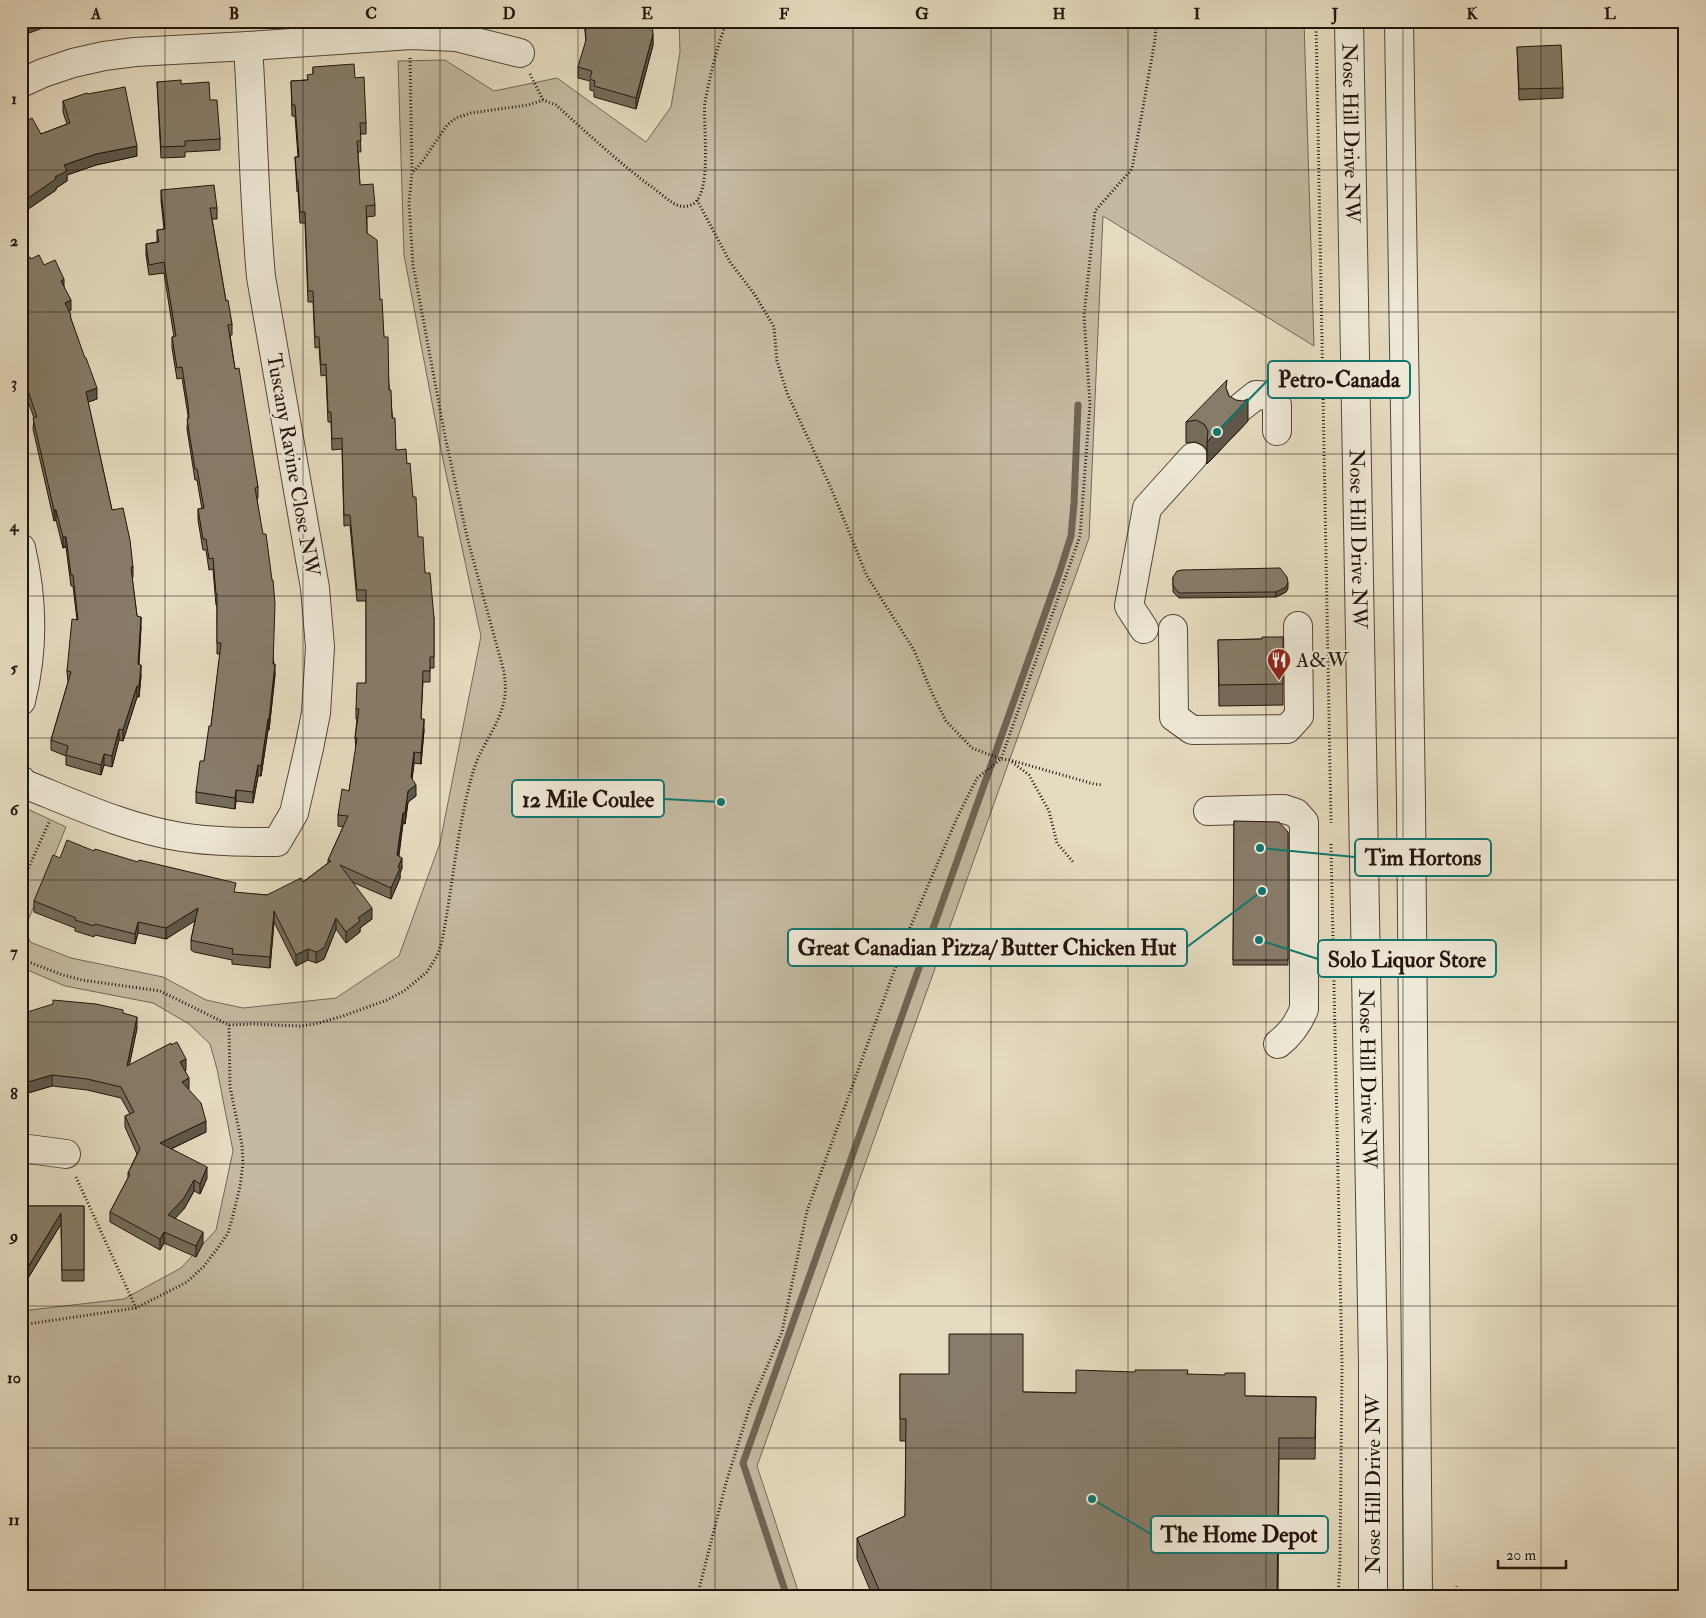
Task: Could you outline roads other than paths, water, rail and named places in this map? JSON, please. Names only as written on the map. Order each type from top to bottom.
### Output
[{"type":"street","name":"Nose Hill Drive NW","points":[[1349,21],[1373,1354],[1373,1597]]},
{"type":"street","name":"Nose Hill Drive NW","points":[[1399,21],[1411,832],[1418,1597]]},
{"type":"street","points":[[21,83],[73,63],[135,52],[411,35],[456,38],[520,53]]},
{"type":"street","name":"Tuscany Ravine Close NW","points":[[21,780],[22,783],[126,824],[181,837],[210,841],[277,842],[294,813],[316,713],[320,670],[318,617],[261,277],[256,222],[248,46]]},
{"type":"street","points":[[1241,407],[1256,395],[1271,396],[1277,405],[1277,431]]},
{"type":"street","points":[[1144,629],[1129,606],[1147,508],[1193,457]]},
{"type":"street","points":[[21,548],[30,592],[31,624],[30,655],[21,701]]},
{"type":"street","points":[[1173,629],[1174,717],[1192,730],[1287,729],[1299,716],[1298,626]]},
{"type":"street","points":[[1208,811],[1284,808],[1296,813],[1304,822],[1304,1009],[1298,1024],[1278,1044]]},
{"type":"street","points":[[21,1148],[66,1154]]},
{"type":"street","points":[[1364,1597],[1374,1497]]},
{"type":"waterway","points":[[787,1597],[743,1463],[1059,574],[1071,536],[1078,405]]},
{"type":"place","name":"Petro-Canada","points":[[1217,432]]},
{"type":"place","name":"A&W","points":[[1279,681]]},
{"type":"place","name":"12 Mile Coulee","points":[[721,802]]},
{"type":"place","name":"Tim Hortons","points":[[1260,848]]},
{"type":"place","name":"Great Canadian Pizza/ Butter Chicken Hut","points":[[1262,891]]},
{"type":"place","name":"Solo Liquor Store","points":[[1259,940]]},
{"type":"place","name":"The Home Depot","points":[[1092,1499]]}]
